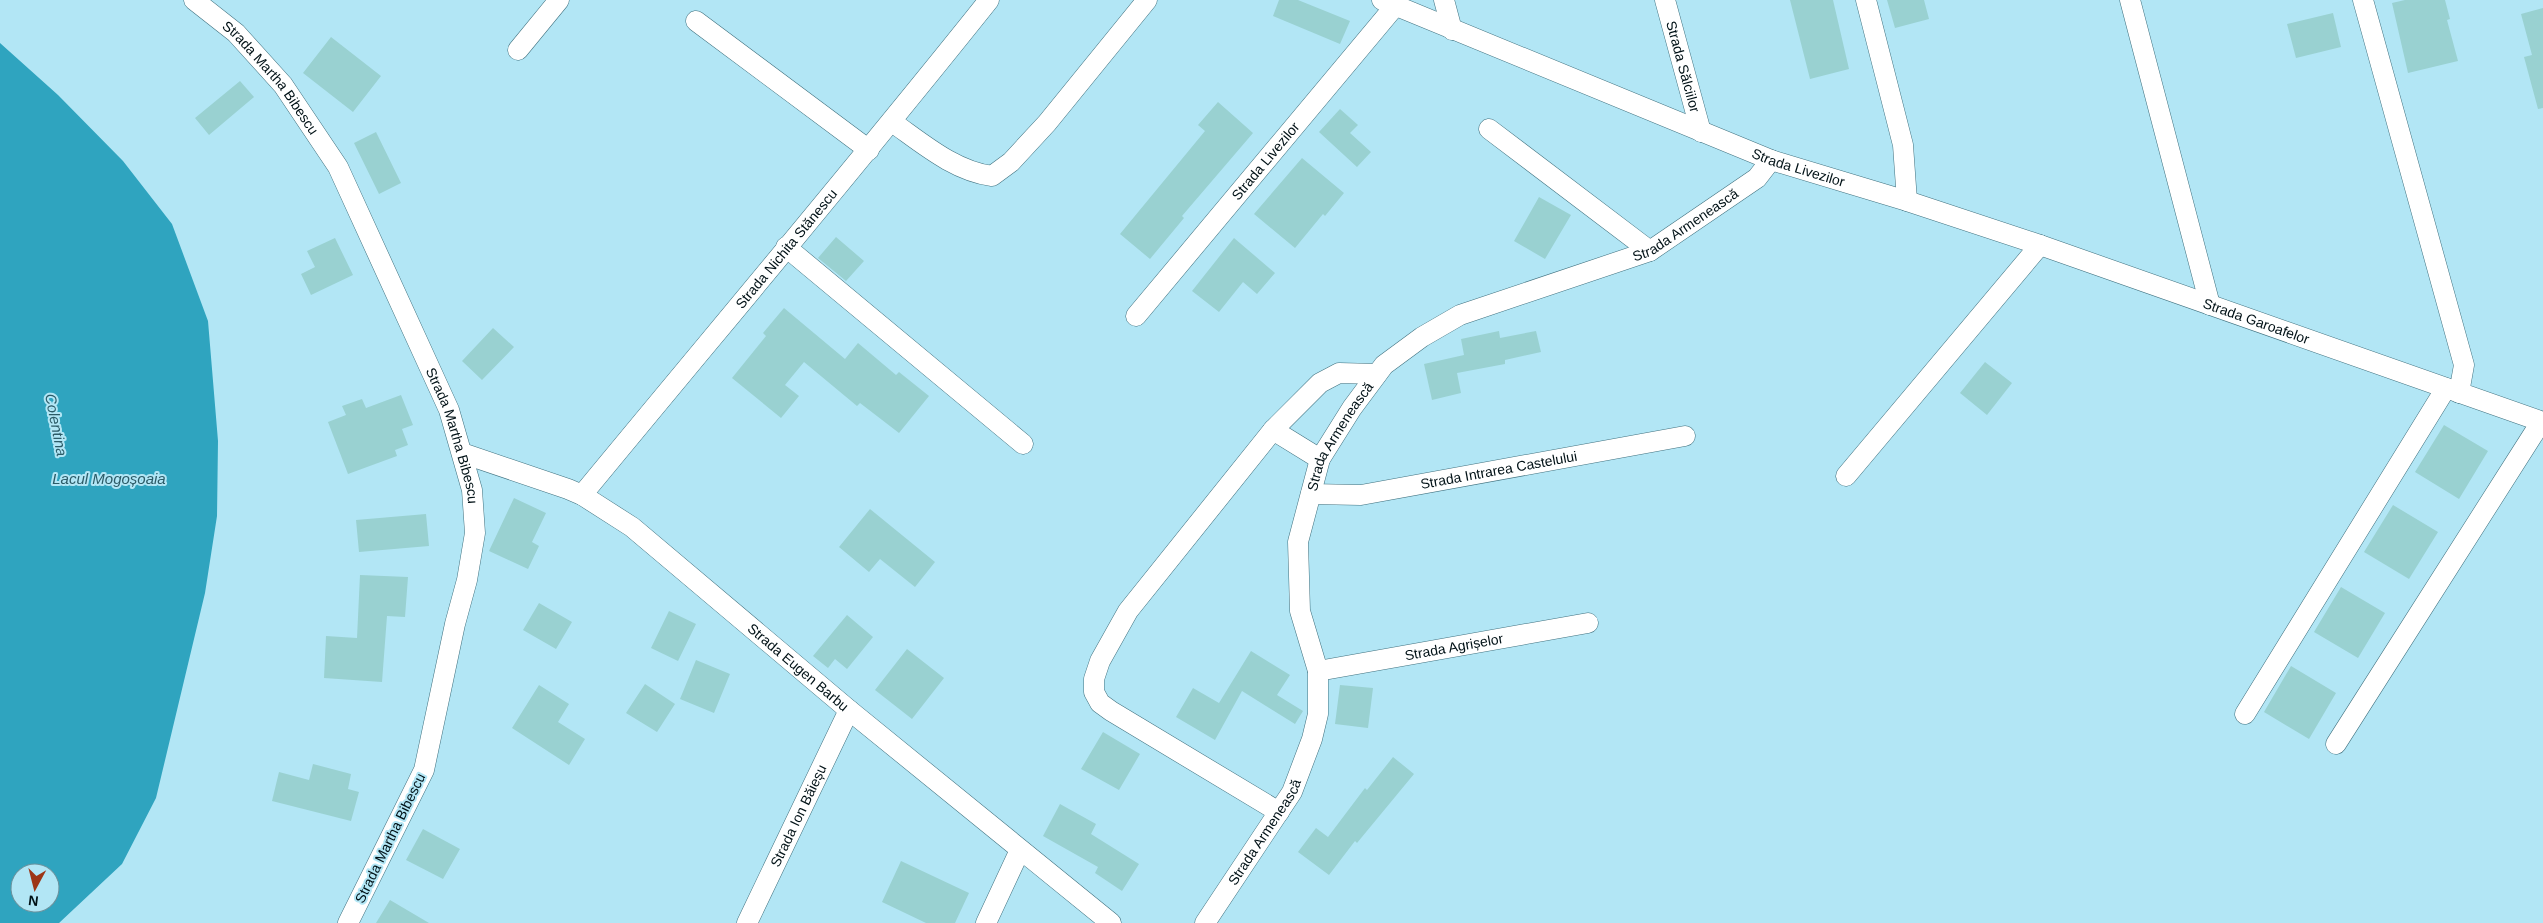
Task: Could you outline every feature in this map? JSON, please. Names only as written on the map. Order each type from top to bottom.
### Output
[{"type":"street","name":"Strada Martha Bibescu","points":[[194,0],[236,33],[283,85],[338,167],[445,401],[472,490],[475,533],[467,580],[455,624],[424,770],[348,923]]},
{"type":"street","points":[[518,50],[559,0]]},
{"type":"street","name":"Strada Nichita Stănescu","points":[[582,495],[786,247],[892,122],[988,0]]},
{"type":"street","points":[[892,122],[940,156],[972,172],[992,176],[1011,162],[1047,124],[1147,0]]},
{"type":"street","points":[[1444,0],[1452,30]]},
{"type":"street","name":"Strada Sălciilor","points":[[1665,0],[1701,132]]},
{"type":"street","points":[[1866,0],[1904,145],[1907,201]]},
{"type":"street","name":"Strada Garoafelor","points":[[2130,0],[2210,305],[2542,422]]},
{"type":"street","points":[[2245,714],[2452,390],[2464,365],[2363,0]]},
{"type":"street","name":"Strada Livezilor","points":[[1136,316],[1388,3],[1771,160],[1907,201],[2040,245],[2210,305]]},
{"type":"street","points":[[696,21],[869,150]]},
{"type":"street","points":[[1489,129],[1650,250]]},
{"type":"street","name":"Strada Armenească","points":[[1205,923],[1292,792],[1312,739],[1318,714],[1318,671],[1300,611],[1298,542],[1320,460],[1352,408],[1377,374],[1384,365],[1422,337],[1460,315],[1650,250],[1757,178],[1771,160]]},
{"type":"street","points":[[1846,476],[2040,245]]},
{"type":"street","points":[[786,247],[1023,444]]},
{"type":"street","points":[[1279,812],[1111,711],[1100,703],[1094,692],[1094,679],[1100,661],[1128,611],[1273,430],[1320,383],[1339,373],[1377,374]]},
{"type":"street","points":[[2336,744],[2542,422]]},
{"type":"street","points":[[1273,430],[1320,460]]},
{"type":"street","name":"Strada Intrarea Castelului","points":[[1310,494],[1361,495],[1685,436]]},
{"type":"street","name":"Strada Eugen Barbu","points":[[462,453],[515,469],[582,495],[632,528],[849,710],[1111,923]]},
{"type":"street","name":"Strada Agrișelor","points":[[1318,671],[1588,623]]},
{"type":"street","name":"Strada Ion Băieșu","points":[[747,923],[849,710]]},
{"type":"street","points":[[986,923],[1020,850]]},
{"type":"water","name":"Lacul Mogoșoaia","points":[[0,43],[58,95],[123,161],[172,224],[208,321],[218,441],[217,516],[205,593],[156,798],[122,864],[59,923],[0,923]]},
{"type":"building","points":[[1279,0],[1298,0],[1350,21],[1340,44],[1273,16]]},
{"type":"building","points":[[1790,0],[1833,0],[1849,69],[1810,79]]},
{"type":"building","points":[[1887,0],[1924,0],[1929,19],[1895,28]]},
{"type":"building","points":[[2405,0],[2445,0],[2450,19],[2447,20],[2458,61],[2408,73],[2392,3]]},
{"type":"building","points":[[2543,8],[2543,108],[2538,109],[2524,57],[2532,55],[2521,14]]},
{"type":"building","points":[[2333,13],[2341,47],[2296,58],[2287,24]]},
{"type":"building","points":[[331,37],[381,76],[353,112],[303,73]]},
{"type":"building","points":[[240,81],[254,97],[209,135],[195,118]]},
{"type":"building","points":[[1218,102],[1253,133],[1182,216],[1184,218],[1150,259],[1120,234],[1205,131],[1198,125]]},
{"type":"building","points":[[1340,109],[1358,125],[1350,133],[1371,152],[1357,167],[1319,132]]},
{"type":"building","points":[[376,132],[401,183],[379,194],[354,143]]},
{"type":"building","points":[[1302,158],[1344,193],[1325,216],[1323,214],[1295,248],[1254,214]]},
{"type":"building","points":[[1539,197],[1571,215],[1545,259],[1514,241]]},
{"type":"building","points":[[836,237],[864,261],[846,281],[818,258]]},
{"type":"building","points":[[335,238],[353,275],[311,295],[301,274],[315,267],[307,251]]},
{"type":"building","points":[[1234,238],[1275,273],[1257,294],[1243,282],[1219,312],[1192,291]]},
{"type":"building","points":[[784,308],[845,359],[858,343],[896,375],[899,372],[929,396],[899,433],[860,403],[857,406],[804,362],[785,385],[799,396],[781,418],[732,378],[766,336],[763,333]]},
{"type":"building","points":[[493,328],[514,347],[482,380],[462,361]]},
{"type":"building","points":[[1499,331],[1500,338],[1536,331],[1541,352],[1505,360],[1505,364],[1457,373],[1461,393],[1432,400],[1424,364],[1464,355],[1461,339]]},
{"type":"building","points":[[1985,362],[2012,383],[1987,415],[1960,393]]},
{"type":"building","points":[[401,395],[413,425],[402,429],[408,445],[395,450],[397,456],[348,474],[328,422],[346,415],[342,406],[362,399],[366,408]]},
{"type":"building","points":[[2444,425],[2488,451],[2459,499],[2415,472]]},
{"type":"building","points":[[514,498],[546,513],[532,542],[539,546],[528,569],[489,551]]},
{"type":"building","points":[[2393,505],[2438,532],[2409,579],[2364,552]]},
{"type":"building","points":[[870,509],[935,562],[915,587],[880,559],[869,572],[839,547]]},
{"type":"building","points":[[426,514],[429,546],[359,552],[356,520]]},
{"type":"building","points":[[360,575],[408,577],[405,617],[387,616],[382,682],[324,678],[326,636],[357,638]]},
{"type":"building","points":[[2341,587],[2385,613],[2358,658],[2314,632]]},
{"type":"building","points":[[539,603],[572,622],[556,649],[523,630]]},
{"type":"building","points":[[669,611],[696,624],[678,661],[651,648]]},
{"type":"building","points":[[847,615],[873,637],[847,669],[835,659],[828,668],[813,656]]},
{"type":"building","points":[[907,649],[944,678],[912,719],[875,690]]},
{"type":"building","points":[[1251,651],[1290,675],[1277,695],[1303,711],[1295,724],[1242,691],[1215,740],[1176,717],[1193,688],[1219,703]]},
{"type":"building","points":[[696,660],[730,674],[714,713],[680,699]]},
{"type":"building","points":[[2291,666],[2336,693],[2309,739],[2264,712]]},
{"type":"building","points":[[645,684],[675,704],[657,732],[626,713]]},
{"type":"building","points":[[539,685],[569,704],[558,722],[585,739],[569,765],[512,728]]},
{"type":"building","points":[[1340,685],[1373,688],[1368,728],[1335,724]]},
{"type":"building","points":[[1103,732],[1140,754],[1119,790],[1081,769]]},
{"type":"building","points":[[1393,757],[1414,774],[1357,843],[1355,841],[1329,875],[1298,852],[1316,828],[1328,837],[1365,788],[1367,790]]},
{"type":"building","points":[[313,764],[351,774],[348,789],[359,792],[351,821],[272,801],[279,772],[309,780]]},
{"type":"building","points":[[1060,804],[1096,824],[1091,834],[1139,864],[1122,891],[1095,873],[1098,867],[1043,836]]},
{"type":"building","points":[[423,829],[460,849],[443,879],[406,860]]},
{"type":"building","points":[[901,861],[969,893],[955,923],[926,923],[882,902]]},
{"type":"building","points":[[390,900],[429,923],[376,923]]},
{"type":"water label","name":"Colentina","points":[[56,425]]}]
